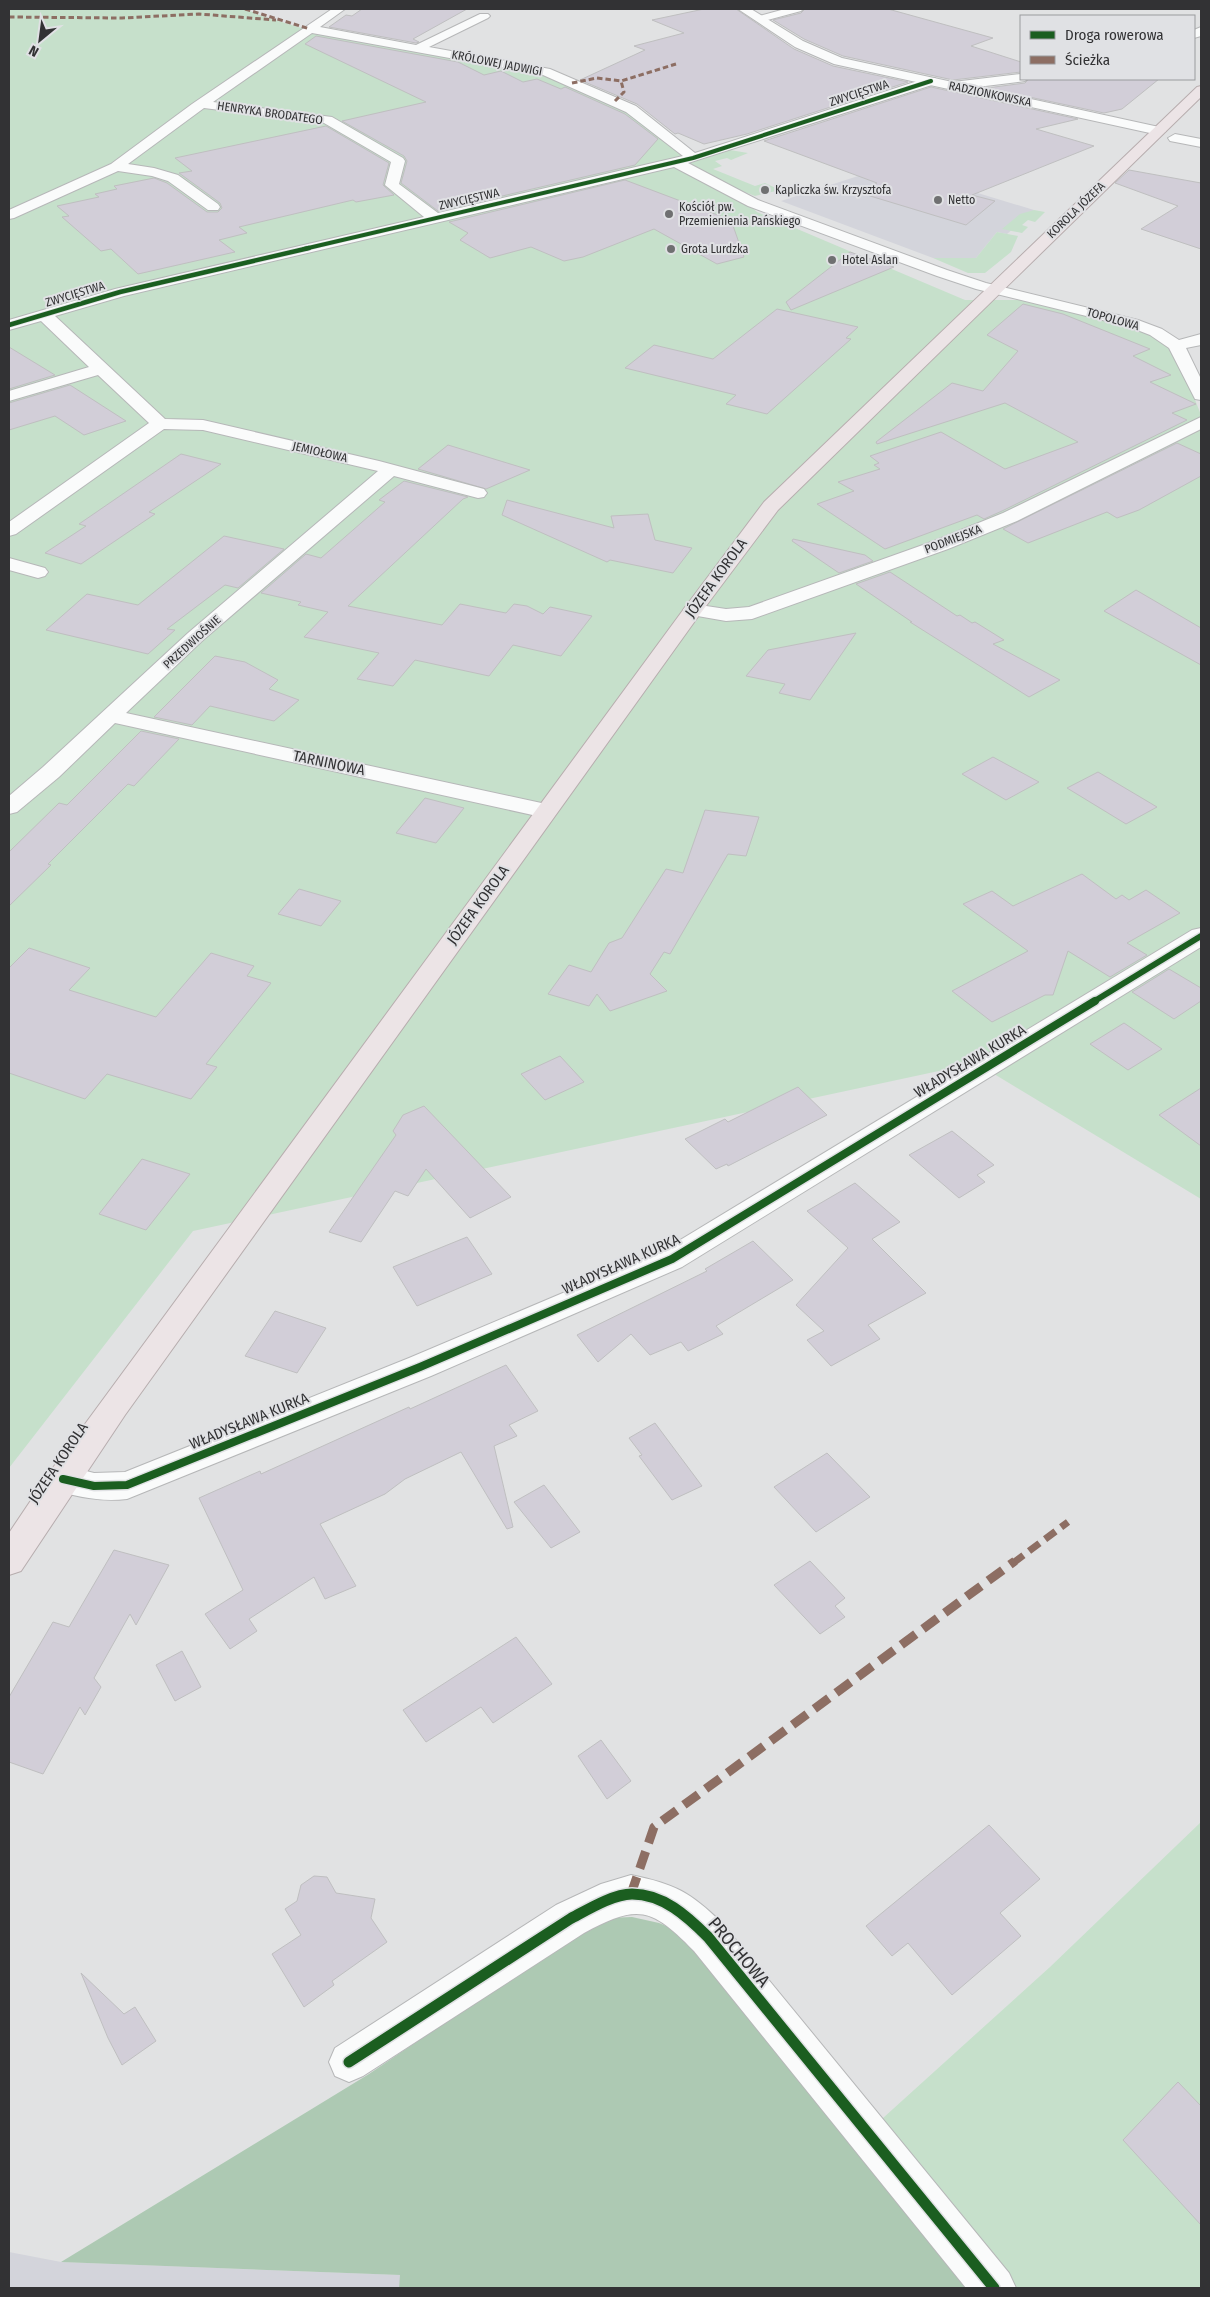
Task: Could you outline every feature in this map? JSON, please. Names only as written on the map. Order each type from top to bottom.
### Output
[{"type":"highway","points":[[1159,131],[1201,90]]},
{"type":"highway","name":"KOROLA JÓZEFA","points":[[993,289],[1159,131]]},
{"type":"highway","name":"JÓZEFA KOROLA","points":[[9,1561],[62,1479],[692,610],[770,506],[993,289]]},
{"type":"street","points":[[9,215],[116,167],[202,104],[339,9]]},
{"type":"street","name":"RADZIONKOWSKA","points":[[744,9],[799,44],[826,56],[854,65],[1159,131]]},
{"type":"street","points":[[760,19],[797,9]]},
{"type":"street","points":[[416,49],[484,16]]},
{"type":"street","name":"KRÓLOWEJ JADWIGI","points":[[310,30],[546,72],[631,108],[693,158]]},
{"type":"street","points":[[953,86],[1020,78]]},
{"type":"street","name":"ZWYCIĘSTWA","points":[[9,326],[120,292],[693,158],[931,82]]},
{"type":"street","name":"HENRYKA BRODATEGO","points":[[202,104],[327,120],[398,161],[392,185],[435,218]]},
{"type":"street","points":[[1175,138],[1201,143]]},
{"type":"street","name":"TOPOLOWA","points":[[675,162],[753,203],[942,273],[993,289],[1132,324],[1156,332],[1176,345]]},
{"type":"street","points":[[116,167],[154,172],[173,178],[212,207]]},
{"type":"street","points":[[9,530],[160,424],[44,315]]},
{"type":"street","points":[[1201,338],[1194,342],[1176,345],[1201,395]]},
{"type":"street","points":[[9,396],[102,368]]},
{"type":"street","name":"PODMIEJSKA","points":[[692,610],[726,615],[752,613],[941,545],[1010,517],[1201,422]]},
{"type":"street","name":"JEMIOŁOWA","points":[[160,424],[203,426],[385,475],[478,493]]},
{"type":"street","name":"PRZEDWIOŚNIE","points":[[9,807],[51,772],[195,637],[385,475]]},
{"type":"street","points":[[9,564],[38,572]]},
{"type":"street","name":"TARNINOWA","points":[[111,716],[546,811]]},
{"type":"street","name":"WŁADYSŁAWA KURKA","points":[[62,1479],[105,1489],[127,1485],[420,1367],[672,1259],[1201,936]]},
{"type":"street","name":"PROCHOWA","points":[[349,2062],[570,1919],[593,1907],[632,1894],[662,1900],[688,1917],[708,1937],[994,2288]]},
{"type":"shaded area","points":[[889,166],[1034,210],[1007,234],[997,232],[976,258],[933,258],[781,201]]},
{"type":"shaded area","points":[[9,2252],[61,2262],[401,2275],[399,2288],[9,2288]]},
{"type":"green space","points":[[9,9],[245,9],[308,30],[541,73],[601,94],[700,160],[730,150],[748,153],[731,160],[727,158],[715,161],[722,166],[713,169],[755,186],[765,183],[780,190],[755,196],[729,186],[757,212],[965,300],[1027,300],[1108,318],[1159,336],[1181,364],[1201,415],[1201,1199],[976,1063],[193,1231],[9,1468]]},
{"type":"green space","points":[[1034,210],[1045,212],[1035,222],[1028,220],[1022,225],[1028,227],[1022,233],[1002,229],[1020,214]]},
{"type":"green space","points":[[997,232],[1018,236],[1011,252],[985,273],[968,273],[933,258],[976,258]]},
{"type":"green space","points":[[1201,1822],[1201,2288],[695,2288],[1050,1967]]},
{"type":"green space","points":[[632,1917],[659,1923],[683,1933],[848,2129],[975,2288],[399,2288],[400,2275],[61,2262],[369,2074],[527,1967],[609,1918]]},
{"type":"building","points":[[362,9],[467,9],[413,39],[419,42],[416,43],[329,27],[346,15],[352,16]]},
{"type":"building","points":[[704,9],[736,9],[794,49],[833,66],[908,82],[747,134],[704,144],[678,133],[675,134],[637,104],[580,80],[645,50],[634,46],[684,33],[652,20]]},
{"type":"building","points":[[805,9],[888,9],[993,38],[971,46],[1020,62],[1020,72],[953,80],[843,56],[804,39],[773,20],[801,13]]},
{"type":"building","points":[[316,36],[458,62],[484,75],[501,71],[523,82],[537,79],[561,89],[565,87],[625,114],[658,139],[635,165],[438,211],[401,183],[407,161],[404,156],[342,121],[426,102],[305,44]]},
{"type":"building","points":[[1028,80],[1158,80],[1122,109],[1104,113],[987,88],[1025,83]]},
{"type":"building","points":[[931,87],[1078,119],[1036,129],[1094,146],[972,195],[995,201],[966,225],[857,192],[877,183],[764,141]]},
{"type":"building","points":[[326,126],[389,163],[383,185],[394,195],[356,202],[353,200],[239,227],[247,233],[219,240],[235,252],[138,274],[111,249],[101,251],[62,217],[69,216],[57,206],[99,197],[95,194],[117,189],[114,186],[154,178],[167,183],[207,212],[218,212],[222,208],[220,203],[179,173],[192,171],[175,158]]},
{"type":"building","points":[[1129,170],[1201,183],[1201,249],[1141,229],[1178,206],[1115,183]]},
{"type":"building","points":[[625,180],[731,220],[744,257],[717,264],[654,229],[583,257],[564,261],[531,247],[490,258],[460,240],[468,233],[449,222]]},
{"type":"building","points":[[850,252],[894,267],[791,310],[786,302]]},
{"type":"building","points":[[1023,304],[1063,314],[1150,349],[1133,356],[1171,375],[1150,382],[1196,404],[1172,413],[1187,420],[984,519],[977,515],[885,549],[817,504],[854,491],[838,482],[880,469],[874,465],[879,463],[870,456],[941,432],[1005,469],[1078,442],[1005,403],[877,444],[876,442],[952,383],[983,391],[1018,351],[987,335]]},
{"type":"building","points":[[777,309],[858,327],[846,338],[851,339],[767,414],[726,404],[736,395],[625,368],[654,345],[713,359]]},
{"type":"building","points":[[9,347],[55,375],[9,389]]},
{"type":"building","points":[[70,385],[126,421],[84,435],[55,416],[9,430],[9,403]]},
{"type":"building","points":[[1177,443],[1201,454],[1201,476],[1139,510],[1117,518],[1107,512],[1028,543],[1003,529]]},
{"type":"building","points":[[448,445],[530,470],[486,489],[418,469]]},
{"type":"building","points":[[181,454],[221,464],[149,512],[155,514],[81,564],[45,553],[86,526],[79,524]]},
{"type":"building","points":[[404,481],[468,497],[463,499],[348,606],[442,625],[460,604],[506,613],[514,604],[527,606],[543,614],[550,607],[592,616],[561,656],[513,645],[489,676],[415,660],[393,686],[357,679],[379,653],[304,637],[328,612],[298,605],[301,602],[261,593],[306,554],[321,558],[385,502],[379,500]]},
{"type":"building","points":[[507,500],[614,528],[611,516],[648,514],[655,540],[692,548],[673,573],[610,560],[607,562],[502,515]]},
{"type":"building","points":[[224,536],[284,549],[238,588],[225,585],[167,629],[175,630],[148,654],[46,630],[87,594],[138,605]]},
{"type":"building","points":[[793,539],[865,555],[873,561],[839,573],[792,541]]},
{"type":"building","points":[[890,572],[957,616],[960,615],[972,623],[975,622],[1004,640],[993,644],[1060,680],[1029,697],[910,622],[912,622],[856,584]]},
{"type":"building","points":[[1136,590],[1201,628],[1201,665],[1104,611]]},
{"type":"building","points":[[856,633],[810,700],[779,693],[785,684],[746,676],[768,650]]},
{"type":"building","points":[[215,656],[245,662],[278,680],[269,689],[299,700],[274,721],[210,706],[192,725],[154,717]]},
{"type":"building","points":[[141,731],[179,739],[134,786],[128,784],[9,906],[9,852],[59,803],[67,805]]},
{"type":"building","points":[[993,757],[1039,782],[1006,800],[962,774]]},
{"type":"building","points":[[1098,772],[1157,807],[1126,824],[1067,788]]},
{"type":"building","points":[[425,798],[464,808],[436,843],[396,833]]},
{"type":"building","points":[[705,810],[759,817],[746,856],[728,854],[670,954],[664,952],[650,974],[667,991],[610,1011],[597,994],[589,1006],[548,994],[569,965],[591,972],[609,943],[622,938],[666,869],[683,873]]},
{"type":"building","points":[[1082,874],[1116,899],[1122,895],[1129,900],[1146,890],[1180,913],[1127,943],[1147,955],[1110,977],[1068,951],[1053,995],[1045,995],[992,1022],[952,991],[1028,951],[963,904],[992,891],[1013,906]]},
{"type":"building","points":[[299,889],[341,901],[321,926],[278,914]]},
{"type":"building","points":[[29,948],[90,968],[69,990],[156,1017],[211,953],[254,966],[247,976],[271,983],[206,1064],[217,1067],[191,1099],[107,1074],[85,1099],[9,1073],[9,968]]},
{"type":"building","points":[[1169,969],[1201,988],[1201,1001],[1174,1019],[1132,992]]},
{"type":"building","points":[[1124,1023],[1162,1049],[1128,1070],[1090,1044]]},
{"type":"building","points":[[560,1056],[584,1082],[545,1100],[521,1074]]},
{"type":"building","points":[[798,1087],[827,1115],[728,1166],[727,1164],[716,1169],[685,1139],[725,1119],[728,1122]]},
{"type":"building","points":[[1201,1088],[1201,1146],[1159,1115]]},
{"type":"building","points":[[424,1106],[511,1197],[470,1218],[426,1169],[408,1196],[395,1191],[361,1242],[329,1232],[396,1135],[393,1131],[403,1115]]},
{"type":"building","points":[[952,1131],[994,1165],[977,1175],[985,1182],[959,1198],[909,1155]]},
{"type":"building","points":[[142,1159],[190,1174],[146,1230],[99,1214]]},
{"type":"building","points":[[855,1183],[900,1222],[872,1239],[926,1293],[868,1325],[880,1339],[831,1366],[807,1340],[824,1331],[796,1305],[848,1248],[807,1211]]},
{"type":"building","points":[[467,1237],[492,1274],[417,1306],[393,1267]]},
{"type":"building","points":[[753,1241],[793,1280],[716,1326],[723,1334],[688,1351],[681,1342],[650,1355],[631,1334],[598,1362],[577,1335],[707,1271],[705,1269]]},
{"type":"building","points":[[275,1311],[326,1328],[297,1373],[245,1356]]},
{"type":"building","points":[[506,1365],[538,1411],[509,1425],[517,1436],[494,1446],[513,1527],[507,1529],[461,1452],[405,1479],[385,1494],[320,1524],[356,1586],[325,1599],[314,1577],[249,1619],[257,1631],[230,1649],[205,1614],[243,1590],[199,1498],[260,1471],[261,1474]]},
{"type":"building","points":[[655,1423],[702,1486],[672,1500],[639,1456],[642,1455],[629,1438]]},
{"type":"building","points":[[827,1453],[870,1497],[816,1532],[774,1487]]},
{"type":"building","points":[[544,1485],[580,1532],[551,1548],[514,1502]]},
{"type":"building","points":[[114,1550],[169,1565],[136,1625],[130,1614],[94,1678],[101,1687],[85,1715],[80,1707],[43,1774],[9,1762],[9,1697],[53,1622],[69,1627]]},
{"type":"building","points":[[810,1561],[845,1598],[835,1606],[845,1617],[820,1634],[774,1585]]},
{"type":"building","points":[[516,1637],[552,1684],[493,1723],[481,1707],[426,1742],[403,1710]]},
{"type":"building","points":[[182,1651],[201,1687],[175,1701],[156,1665]]},
{"type":"building","points":[[601,1740],[631,1781],[607,1799],[578,1756]]},
{"type":"building","points":[[989,1825],[1040,1879],[1000,1913],[1021,1936],[952,1995],[908,1943],[892,1956],[866,1926]]},
{"type":"building","points":[[314,1876],[327,1877],[336,1893],[375,1899],[371,1918],[387,1942],[332,1981],[334,1985],[304,2007],[272,1954],[301,1935],[285,1909],[297,1901],[301,1885]]},
{"type":"building","points":[[81,1973],[124,2014],[135,2007],[156,2041],[122,2065],[108,2038]]},
{"type":"building","points":[[1178,2082],[1201,2106],[1201,2225],[1123,2140]]},
{"type":"marked path","points":[[245,9],[310,29]]},
{"type":"marked path","points":[[9,17],[122,18],[199,14],[276,20]]},
{"type":"marked path","points":[[572,83],[597,78],[621,81],[676,64]]},
{"type":"marked path","points":[[615,101],[624,92],[621,81]]},
{"type":"marked path","points":[[631,1894],[654,1827],[1068,1522]]},
{"type":"cycle path","points":[[9,325],[120,292],[693,158],[931,81]]},
{"type":"cycle path","points":[[63,1479],[94,1486],[127,1485],[420,1367],[672,1259],[1201,936]]},
{"type":"cycle path","points":[[349,2062],[570,1919],[601,1903],[631,1894],[662,1900],[688,1917],[708,1937],[994,2288]]},
{"type":"place","name":"Kapliczka św. Krzysztofa","points":[[765,190]]},
{"type":"place","name":"Netto","points":[[938,200]]},
{"type":"place","name":"Kościół pw. Przemienienia Pańskiego","points":[[669,214]]},
{"type":"place","name":"Grota Lurdzka","points":[[671,249]]},
{"type":"place","name":"Hotel Aslan","points":[[832,260]]}]
